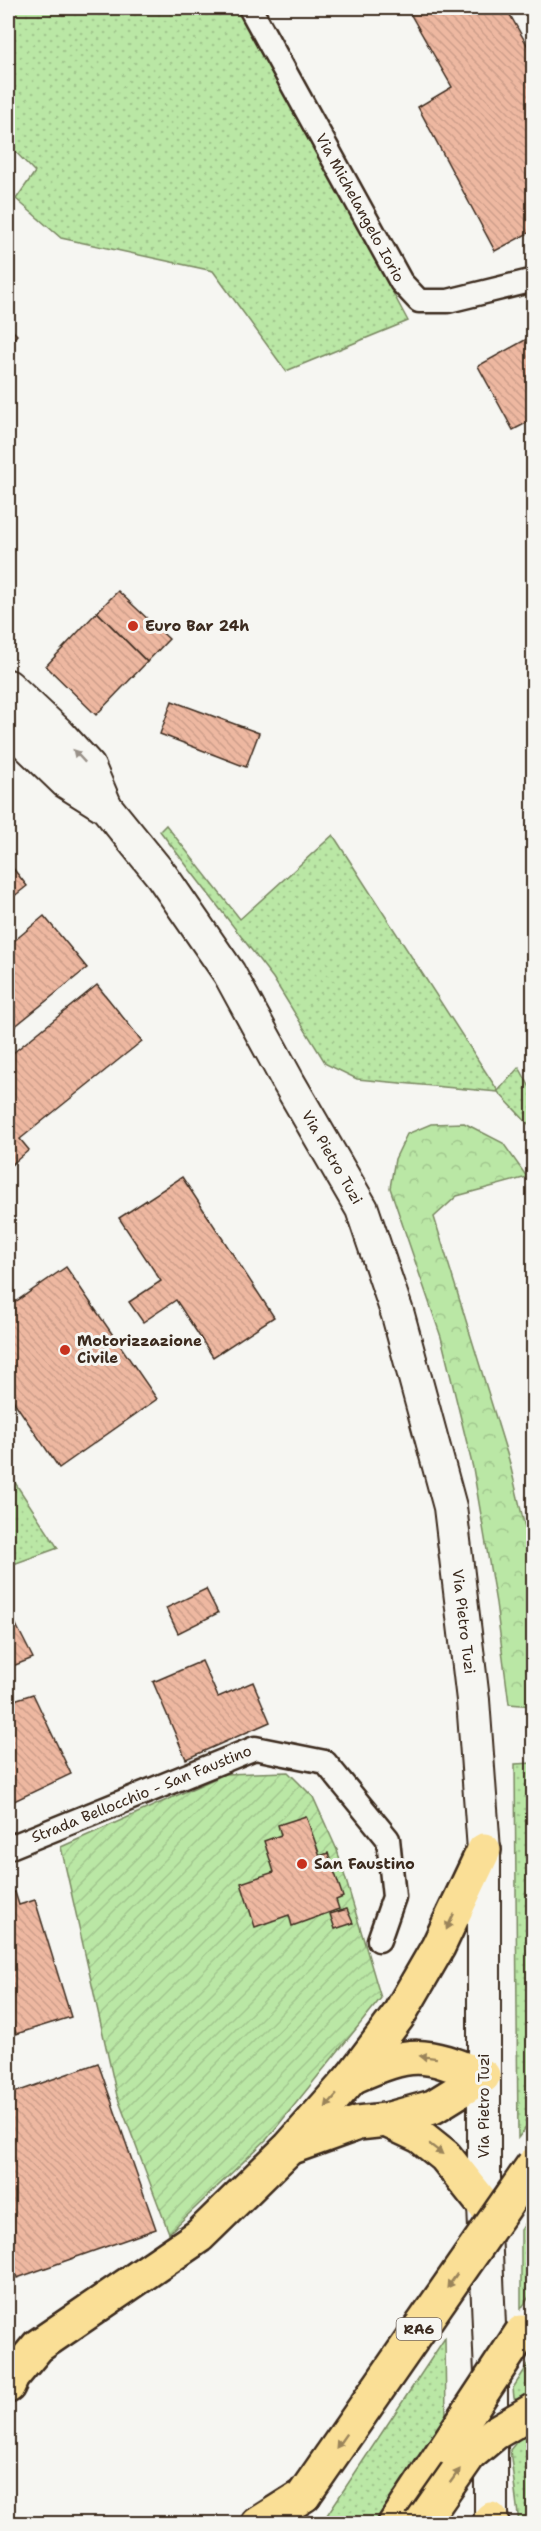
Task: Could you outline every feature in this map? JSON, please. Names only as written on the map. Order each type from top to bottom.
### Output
[{"type":"highway","points":[[8,2386],[12,2377],[38,2346],[199,2236],[290,2147],[352,2077],[398,2016],[438,1947],[483,1850]]},
{"type":"highway","points":[[352,2077],[387,2062],[416,2056],[437,2058],[483,2076]]},
{"type":"highway","points":[[290,2147],[358,2123],[386,2120],[433,2107],[458,2094],[483,2076]]},
{"type":"highway","points":[[386,2120],[420,2136],[445,2156],[484,2205]]},
{"type":"highway","name":"RA6","points":[[285,2523],[534,2164]]},
{"type":"highway","points":[[395,2523],[528,2324]]},
{"type":"highway","points":[[421,2523],[470,2455],[495,2433],[534,2410]]},
{"type":"highway","points":[[258,2523],[304,2495]]},
{"type":"main road","name":"Via Pietro Tuzi","points":[[8,686],[58,733],[89,767],[106,807],[162,876],[230,973],[289,1083],[362,1209],[398,1315],[450,1507],[473,1700],[483,1850],[484,2205],[490,2374],[491,2522]]},
{"type":"main road","name":"Via Pietro Tuzi","points":[[8,728],[66,782],[106,807]]},
{"type":"street","name":"Via Michelangelo Iorio","points":[[250,8],[401,282],[419,301],[448,301],[534,280]]},
{"type":"street","name":"Strada Bellocchio - San Faustino","points":[[8,1848],[255,1748],[325,1762],[388,1839],[394,1897],[379,1940]]},
{"type":"green space","points":[[8,8],[241,8],[408,321],[286,371],[213,271],[61,238],[16,199],[35,172],[8,144]]},
{"type":"green space","points":[[166,825],[240,919],[333,835],[498,1091],[519,1067],[533,1093],[533,1129],[498,1092],[357,1079],[326,1064],[273,978],[160,831]]},
{"type":"green space","points":[[464,1123],[503,1143],[527,1177],[457,1196],[434,1217],[509,1460],[533,1561],[533,1706],[509,1704],[496,1603],[473,1468],[441,1337],[390,1188],[395,1159],[407,1134],[431,1124]]},
{"type":"green space","points":[[8,1472],[58,1548],[8,1566]]},
{"type":"green space","points":[[533,1763],[534,2117],[518,2138],[515,1764]]},
{"type":"green space","points":[[288,1772],[313,1797],[337,1850],[381,1998],[267,2139],[169,2233],[117,2096],[61,1847],[225,1774]]},
{"type":"green space","points":[[533,2212],[533,2291],[521,2309],[521,2230]]},
{"type":"green space","points":[[445,2338],[446,2420],[374,2523],[321,2524]]},
{"type":"green space","points":[[533,2357],[533,2393],[517,2400],[514,2398],[513,2388]]},
{"type":"green space","points":[[533,2428],[533,2523],[519,2523],[510,2450],[522,2435]]},
{"type":"building","points":[[407,8],[506,8],[534,57],[534,230],[495,251],[418,107],[452,87]]},
{"type":"building","points":[[8,326],[17,335],[8,345]]},
{"type":"building","points":[[534,335],[534,419],[513,430],[478,366]]},
{"type":"building","points":[[534,493],[534,511],[526,498]]},
{"type":"building","name":"Euro Bar 24h","points":[[118,591],[169,639],[147,662],[97,612]]},
{"type":"building","points":[[97,612],[147,662],[96,715],[46,666]]},
{"type":"building","points":[[172,701],[259,733],[246,767],[160,734]]},
{"type":"building","points":[[8,862],[27,886],[8,901]]},
{"type":"building","points":[[44,916],[87,968],[8,1032],[8,946]]},
{"type":"building","points":[[97,985],[142,1041],[20,1139],[29,1150],[10,1166],[8,1163],[8,1057]]},
{"type":"building","points":[[182,1177],[274,1317],[213,1357],[176,1300],[143,1322],[129,1302],[161,1281],[119,1218]]},
{"type":"building","name":"Motorizzazione Civile","points":[[66,1267],[157,1399],[59,1468],[8,1393],[8,1307]]},
{"type":"building","points":[[206,1589],[218,1613],[178,1633],[166,1608]]},
{"type":"building","points":[[8,1609],[33,1658],[8,1668]]},
{"type":"building","points":[[202,1661],[218,1697],[253,1682],[270,1722],[186,1759],[153,1682]]},
{"type":"building","points":[[33,1694],[71,1774],[10,1803],[8,1797],[8,1702]]},
{"type":"building","name":"San Faustino","points":[[306,1816],[320,1856],[328,1853],[343,1897],[336,1900],[339,1909],[292,1926],[289,1915],[255,1927],[241,1883],[274,1872],[264,1841],[281,1835],[278,1825]]},
{"type":"building","points":[[15,1892],[19,1905],[35,1900],[71,2017],[16,2034],[8,2009],[8,1894]]},
{"type":"building","points":[[347,1909],[353,1923],[335,1929],[330,1914]]},
{"type":"building","points":[[98,2063],[156,2229],[17,2278],[8,2251],[8,2095]]},
{"type":"place","name":"Euro Bar 24h","points":[[133,626]]},
{"type":"place","name":"Motorizzazione Civile","points":[[65,1350]]},
{"type":"place","name":"San Faustino","points":[[302,1864]]}]
